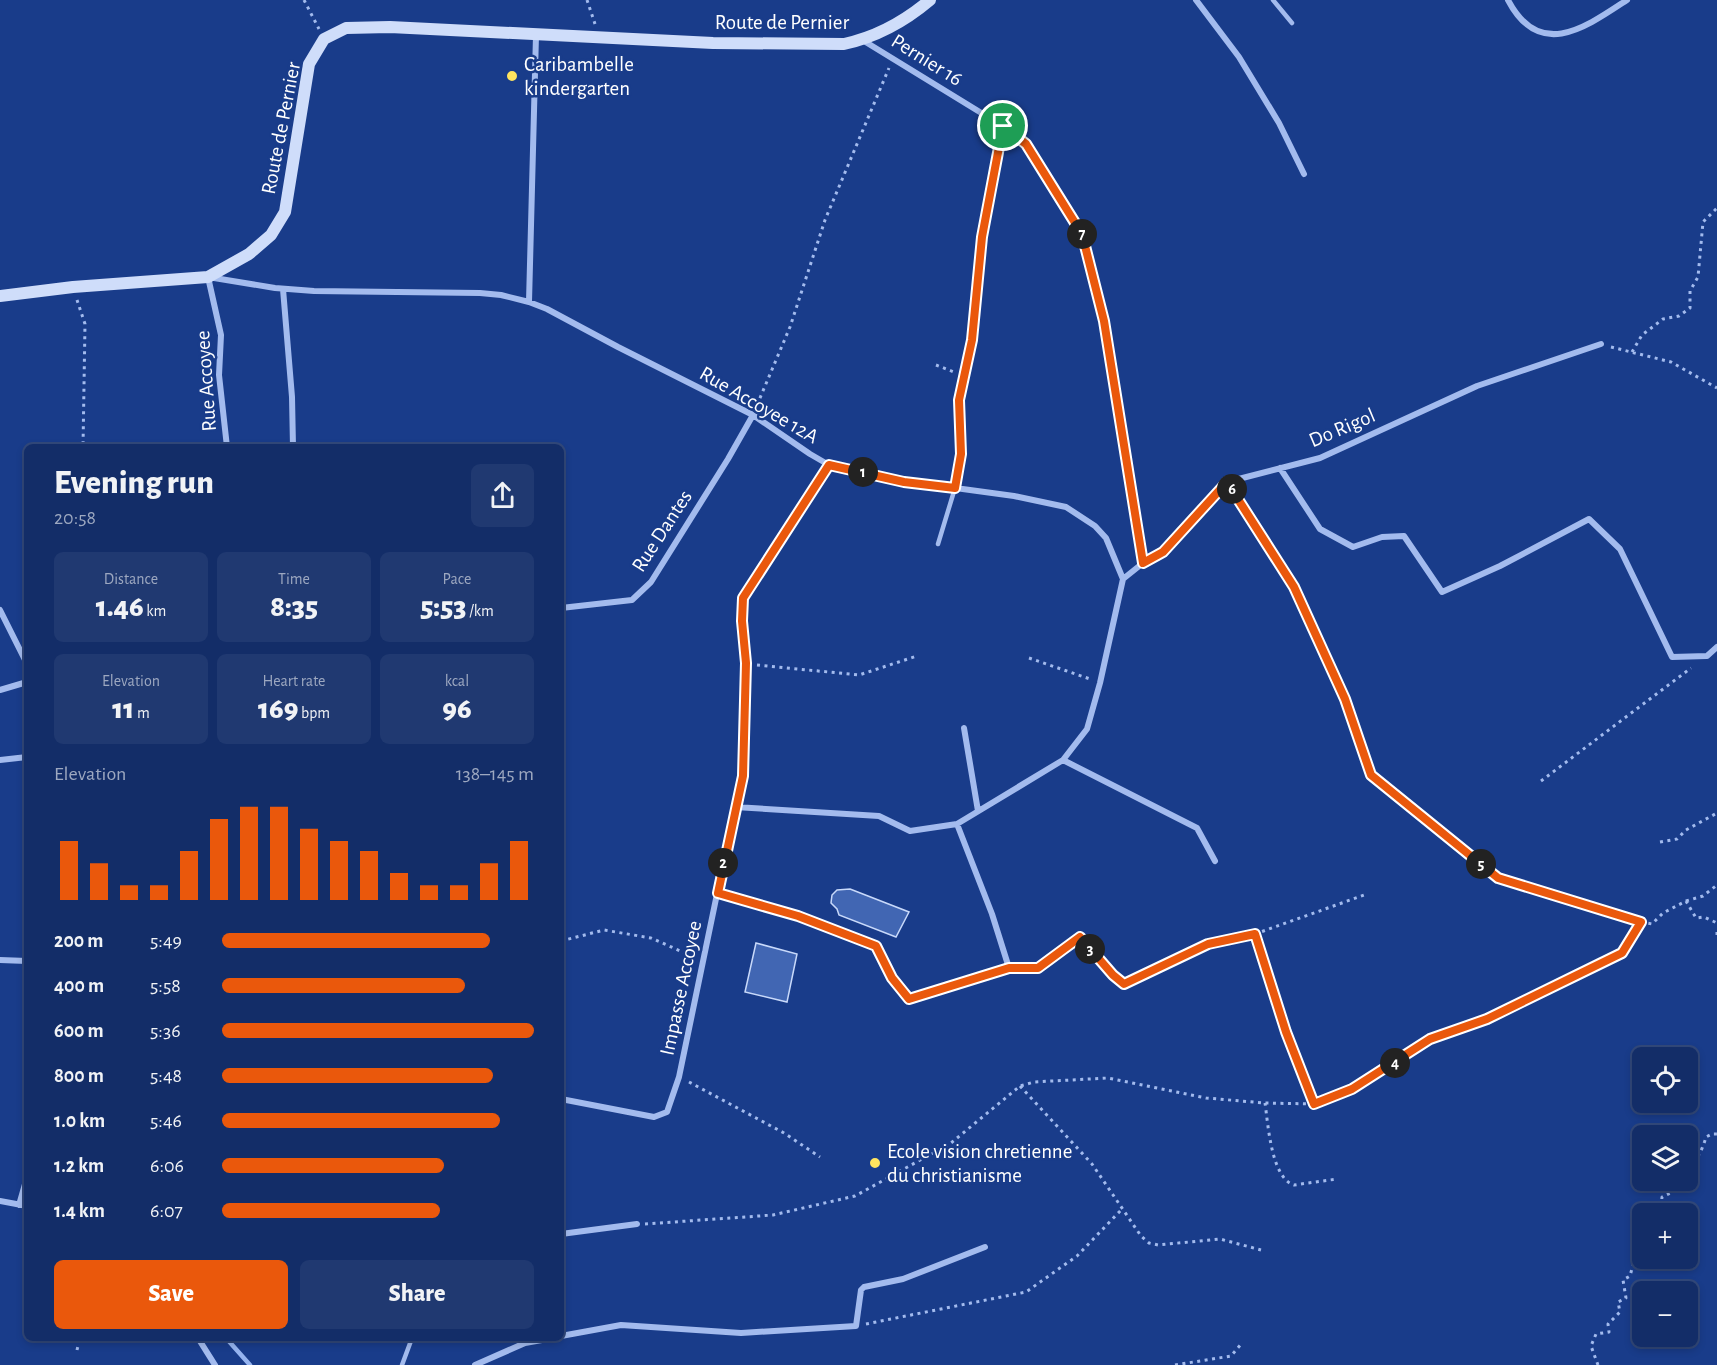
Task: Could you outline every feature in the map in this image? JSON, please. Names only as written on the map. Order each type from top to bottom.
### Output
[{"type":"street","name":"Route de Pernier","points":[[0,296],[73,287],[208,277],[249,254],[271,235],[285,212],[309,63],[324,39],[346,28],[390,27],[772,44],[844,44],[863,40],[894,26],[913,15],[930,0]]},
{"type":"street","points":[[1196,0],[1239,57],[1280,123],[1304,174]]},
{"type":"street","points":[[1508,0],[1516,14],[1531,26],[1544,34],[1555,36],[1580,27],[1627,0]]},
{"type":"street","points":[[529,302],[536,34]]},
{"type":"street","name":"Pernier 16","points":[[863,40],[1003,126],[1026,144],[1082,234],[1104,321],[1143,563]]},
{"type":"street","points":[[955,488],[961,454],[958,415],[963,377],[972,340],[982,237],[1003,126]]},
{"type":"street","name":"Rue Accoyee 12A","points":[[208,277],[283,289],[480,293],[501,295],[529,302],[547,309],[753,415],[829,465],[904,482],[1014,496],[1066,507],[1095,526],[1106,538],[1124,579]]},
{"type":"street","name":"Rue Accoyee","points":[[208,277],[221,335],[219,375],[227,444]]},
{"type":"street","points":[[283,289],[292,397],[293,444]]},
{"type":"street","name":"Do Rigol","points":[[1227,482],[1320,458],[1477,386],[1600,344]]},
{"type":"street","name":"Rue Dantes","points":[[564,608],[632,600],[651,582],[753,415]]},
{"type":"street","name":"Impasse Accoyee","points":[[564,1100],[654,1118],[667,1112],[679,1077],[743,776],[746,663],[742,621],[743,598],[829,465]]},
{"type":"street","points":[[1280,468],[1320,529],[1353,547],[1382,537],[1404,536],[1442,592],[1500,566],[1589,519],[1620,549],[1672,657],[1707,656],[1717,647]]},
{"type":"street","points":[[735,807],[879,816],[910,831],[957,824],[1063,760],[1087,729],[1124,579],[1143,563],[1163,552],[1227,482]]},
{"type":"street","points":[[0,610],[24,658]]},
{"type":"street","points":[[0,690],[24,682]]},
{"type":"street","points":[[964,728],[978,811]]},
{"type":"street","points":[[0,760],[24,757]]},
{"type":"street","points":[[1063,760],[1197,828],[1215,861]]},
{"type":"street","points":[[957,824],[992,914],[1009,968]]},
{"type":"street","points":[[0,960],[24,961]]},
{"type":"street","points":[[19,1205],[24,1188]]},
{"type":"street","points":[[0,1201],[24,1206]]},
{"type":"street","points":[[564,1234],[638,1224]]},
{"type":"street","points":[[564,1335],[621,1325],[741,1333],[856,1326],[861,1290],[864,1287],[903,1279],[985,1246]]},
{"type":"street","points":[[200,1341],[215,1365]]},
{"type":"street","points":[[475,1365],[525,1343],[536,1341]]},
{"type":"lane","points":[[1273,0],[1292,23]]},
{"type":"lane","points":[[938,544],[955,488]]},
{"type":"lane","points":[[402,1365],[411,1341]]},
{"type":"path","points":[[304,0],[324,39]]},
{"type":"path","points":[[588,0],[600,37]]},
{"type":"path","points":[[753,415],[790,327],[825,220],[893,58]]},
{"type":"path","points":[[1632,352],[1642,335],[1663,319],[1679,316],[1690,308],[1690,291],[1698,277],[1703,222],[1717,208]]},
{"type":"path","points":[[73,287],[85,324],[83,444]]},
{"type":"path","points":[[1600,344],[1671,362],[1717,388]]},
{"type":"path","points":[[936,365],[961,374],[963,377]]},
{"type":"path","points":[[1227,482],[1294,587],[1345,699],[1371,775],[1498,878],[1652,924],[1663,913],[1686,901],[1703,896],[1717,885]]},
{"type":"path","points":[[1541,781],[1707,656]]},
{"type":"path","points":[[746,663],[859,675],[917,657]]},
{"type":"path","points":[[1029,658],[1100,683]]},
{"type":"path","points":[[1660,842],[1677,839],[1686,830],[1717,813]]},
{"type":"path","points":[[718,893],[798,916],[876,946],[892,978],[909,999],[1009,968],[1038,968],[1080,937],[1113,975],[1124,984],[1208,944],[1255,934],[1367,894]]},
{"type":"path","points":[[1686,901],[1696,918],[1704,916],[1717,923]]},
{"type":"path","points":[[638,1224],[773,1215],[855,1196],[951,1143],[1020,1086],[1034,1082],[1108,1078],[1206,1098],[1314,1104],[1352,1089],[1430,1039],[1487,1019],[1622,953],[1641,922]]},
{"type":"path","points":[[564,940],[604,930],[651,938],[696,958],[704,959]]},
{"type":"path","points":[[1255,934],[1286,1032],[1314,1104]]},
{"type":"path","points":[[679,1077],[784,1133],[820,1157]]},
{"type":"path","points":[[1020,1086],[1092,1164],[1141,1236],[1149,1243],[1158,1245],[1220,1239],[1261,1250]]},
{"type":"path","points":[[1265,1103],[1274,1156],[1284,1178],[1294,1185],[1337,1179]]},
{"type":"path","points":[[1698,1155],[1706,1137],[1717,1134]]},
{"type":"path","points":[[1662,1203],[1662,1197],[1674,1191]]},
{"type":"path","points":[[856,1326],[1026,1292],[1077,1256],[1122,1209]]},
{"type":"path","points":[[1598,1365],[1591,1346],[1596,1334],[1609,1332],[1608,1324],[1620,1312],[1618,1302],[1626,1298],[1623,1280],[1630,1276],[1632,1269]]},
{"type":"path","points":[[77,1350],[79,1341]]},
{"type":"path","points":[[1175,1365],[1231,1356],[1242,1343]]},
{"type":"building","points":[[850,889],[909,912],[896,937],[839,915],[831,903],[832,895],[837,890]]},
{"type":"building","points":[[756,943],[797,954],[787,1002],[745,992]]},
{"type":"waterway","points":[[229,1341],[250,1365]]},
{"type":"place","name":"Caribambelle kindergarten","points":[[512,76]]},
{"type":"place","name":"Ecole vision chretienne du christianisme","points":[[875,1163]]},
{"type":"route","points":[[1003,126],[1026,144],[1082,234],[1104,321],[1143,563],[1163,552],[1227,482],[1294,587],[1345,699],[1371,775],[1498,878],[1641,922],[1622,953],[1487,1019],[1430,1039],[1352,1089],[1314,1104],[1286,1032],[1255,934],[1208,944],[1124,984],[1113,975],[1080,937],[1038,968],[1009,968],[909,999],[892,978],[876,946],[798,916],[718,893],[743,776],[746,663],[742,621],[743,598],[829,465],[904,482],[955,488],[961,454],[959,400],[972,340],[982,237],[1003,126]]}]
